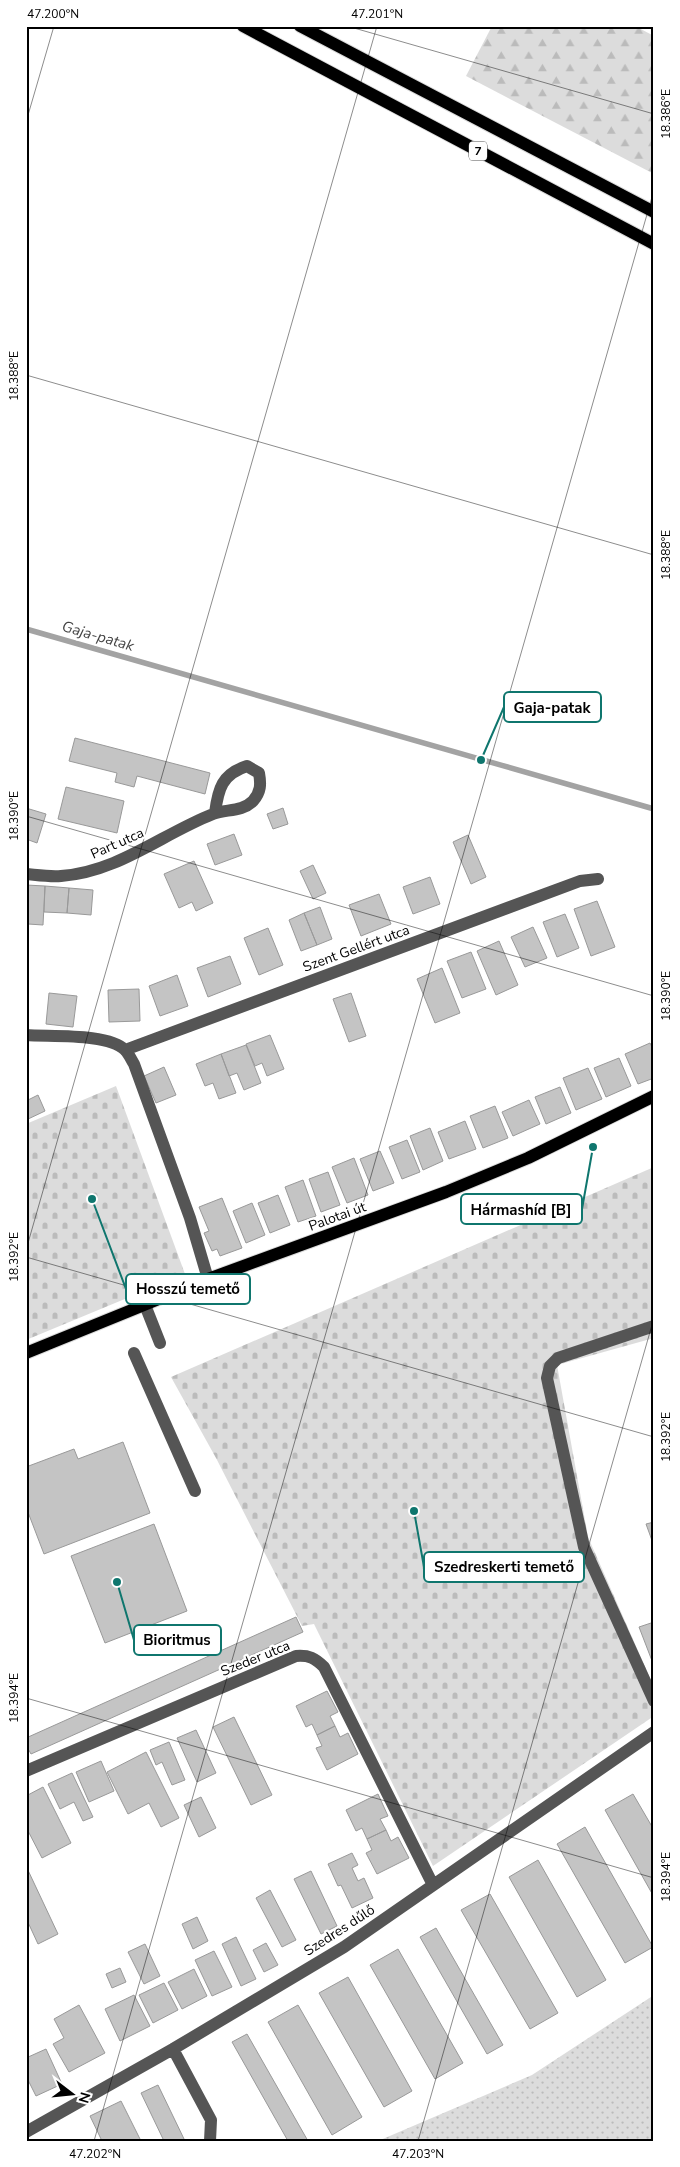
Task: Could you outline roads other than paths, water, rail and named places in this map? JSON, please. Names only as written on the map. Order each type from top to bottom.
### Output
[{"type":"main road","name":"7","points":[[243,26],[654,244]]},
{"type":"main road","name":"7","points":[[300,26],[654,212]]},
{"type":"main road","name":"Palotai út","points":[[26,1353],[208,1279],[485,1176],[528,1158],[654,1096]]},
{"type":"street","name":"Part utca","points":[[26,874],[60,876],[89,872],[116,862],[214,813]]},
{"type":"street","name":"Szent Gellért utca","points":[[125,1050],[580,881],[598,879]]},
{"type":"street","points":[[26,1036],[100,1039],[114,1043],[125,1050],[134,1064],[186,1209],[208,1279]]},
{"type":"street","points":[[145,1304],[160,1343]]},
{"type":"street","points":[[654,1326],[558,1358],[550,1366],[547,1378],[584,1547],[654,1701]]},
{"type":"street","points":[[134,1353],[195,1491]]},
{"type":"street","name":"Szeder utca","points":[[26,1771],[296,1656],[308,1655],[317,1659],[324,1668],[433,1885]]},
{"type":"street","name":"Szedres dűlő","points":[[26,2132],[173,2049],[344,1947],[654,1732]]},
{"type":"street","points":[[173,2049],[211,2120],[210,2141]]},
{"type":"waterway","name":"Gaja-patak","points":[[26,629],[654,809]]},
{"type":"place","name":"Gaja-patak","points":[[481,760]]},
{"type":"place","name":"Hármashíd [B]","points":[[593,1147]]},
{"type":"place","name":"Hosszú temető","points":[[92,1199]]},
{"type":"place","name":"Szedreskerti temető","points":[[414,1511]]},
{"type":"place","name":"Bioritmus","points":[[117,1582]]}]
